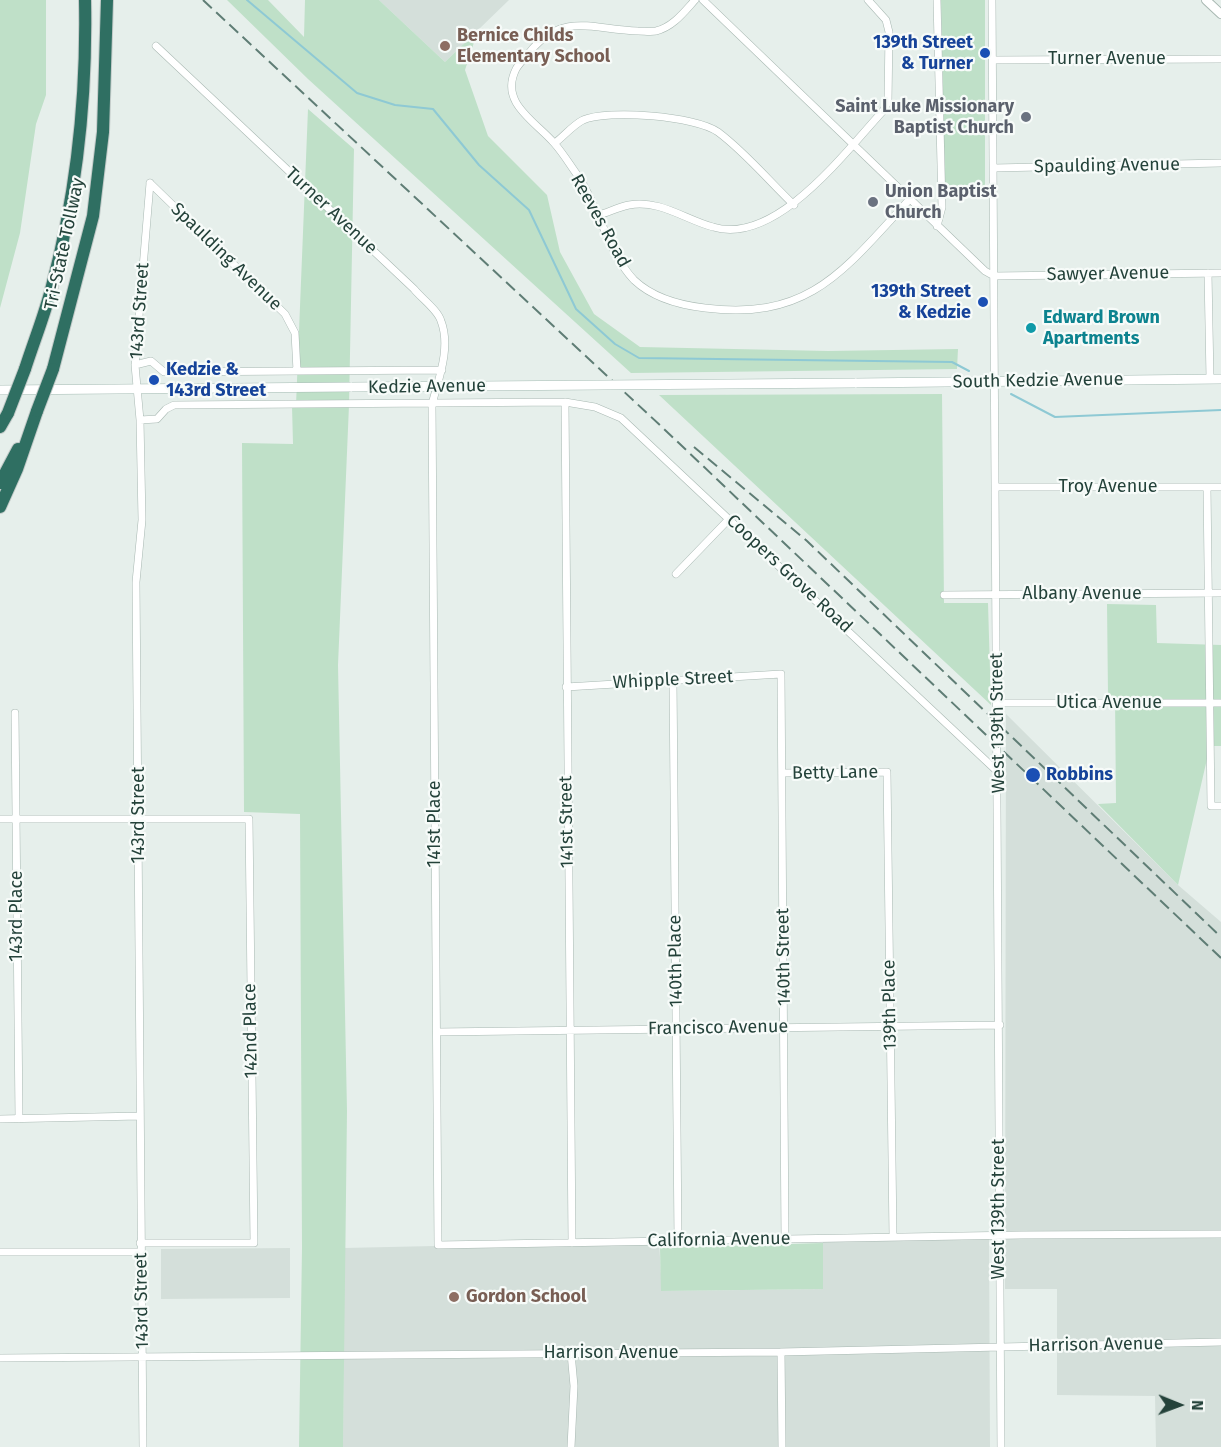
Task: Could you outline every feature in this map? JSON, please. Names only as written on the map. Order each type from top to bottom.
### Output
[{"type":"highway","name":"Tri-State Tollway","points":[[0,427],[25,369],[52,287],[71,201],[83,115],[85,0]]},
{"type":"highway","name":"Tri-State Tollway","points":[[0,483],[37,411],[53,369],[93,216],[104,132],[107,0]]},
{"type":"highway","points":[[0,507],[17,470],[37,411]]},
{"type":"main road","name":"South Kedzie Avenue","points":[[855,383],[1221,379]]},
{"type":"main road","name":"Kedzie Avenue","points":[[0,390],[855,383]]},
{"type":"street","name":"Reeves Road","points":[[695,0],[672,24],[656,31],[614,30],[571,25],[555,28],[546,34],[517,68],[510,84],[513,98],[520,110],[555,143],[585,187],[619,261],[635,281],[656,295],[682,305],[730,311],[765,310],[787,303],[827,283],[850,264],[909,200]]},
{"type":"street","points":[[703,0],[909,200],[985,272],[994,276]]},
{"type":"street","points":[[599,215],[630,205],[647,204],[715,228],[738,230],[767,222],[794,205],[884,111],[889,96],[888,25],[879,10],[868,0]]},
{"type":"street","points":[[937,226],[942,207],[938,0]]},
{"type":"street","name":"West 139th Street","points":[[992,0],[999,772],[1001,1447]]},
{"type":"street","points":[[1206,0],[1221,14]]},
{"type":"street","name":"Turner Avenue","points":[[156,46],[414,289],[441,319],[444,345],[442,370],[432,404]]},
{"type":"street","name":"Turner Avenue","points":[[993,60],[1221,59]]},
{"type":"street","points":[[555,143],[582,120],[599,116],[693,121],[718,132],[794,205]]},
{"type":"street","name":"Spaulding Avenue","points":[[993,168],[1221,163]]},
{"type":"street","name":"Spaulding Avenue","points":[[150,183],[285,314],[295,333],[297,371]]},
{"type":"street","name":"143rd Street","points":[[143,1447],[140,1252],[140,818],[136,582],[142,520],[140,420],[135,365],[150,183]]},
{"type":"street","points":[[1208,273],[1210,379]]},
{"type":"street","name":"Sawyer Avenue","points":[[994,276],[1221,273]]},
{"type":"street","points":[[135,365],[151,361],[164,372],[442,370]]},
{"type":"street","name":"Coopers Grove Road","points":[[140,420],[157,419],[166,409],[174,405],[565,402],[595,407],[621,418],[999,772]]},
{"type":"street","name":"141st Street","points":[[565,402],[572,1243]]},
{"type":"street","name":"141st Place","points":[[432,404],[438,1245]]},
{"type":"street","name":"Troy Avenue","points":[[996,487],[1221,487]]},
{"type":"street","points":[[1207,487],[1211,806],[1221,806]]},
{"type":"street","points":[[676,574],[729,519]]},
{"type":"street","name":"Albany Avenue","points":[[944,595],[1221,593]]},
{"type":"street","name":"Whipple Street","points":[[566,687],[781,674]]},
{"type":"street","name":"140th Street","points":[[781,674],[785,1239]]},
{"type":"street","name":"140th Place","points":[[673,680],[678,1241]]},
{"type":"street","name":"Utica Avenue","points":[[998,703],[1221,703]]},
{"type":"street","name":"143rd Place","points":[[15,713],[19,1119]]},
{"type":"street","name":"Betty Lane","points":[[782,773],[887,772]]},
{"type":"street","name":"139th Place","points":[[887,772],[893,1237]]},
{"type":"street","points":[[0,819],[140,818]]},
{"type":"street","name":"142nd Place","points":[[140,818],[249,819],[254,1243],[140,1243]]},
{"type":"street","name":"Francisco Avenue","points":[[437,1032],[1000,1025]]},
{"type":"street","points":[[0,1119],[140,1116]]},
{"type":"street","name":"California Avenue","points":[[438,1245],[999,1235],[1221,1234]]},
{"type":"street","points":[[0,1252],[140,1252]]},
{"type":"street","name":"Harrison Avenue","points":[[0,1358],[781,1352],[1221,1342]]},
{"type":"street","points":[[781,1352],[782,1447]]},
{"type":"street","points":[[571,1353],[574,1386],[571,1447]]},
{"type":"shaded area","name":"Bernice Childs Elementary School","points":[[379,0],[509,0],[445,62]]},
{"type":"shaded area","points":[[1006,714],[1178,885],[1221,922],[1221,1447],[1156,1447],[1155,1396],[1057,1395],[1057,1289],[1005,1289]]},
{"type":"shaded area","points":[[989,1235],[990,1447],[343,1447],[344,1248],[659,1241],[662,1291],[823,1289],[823,1238]]},
{"type":"shaded area","points":[[290,1248],[290,1298],[161,1299],[161,1249]]},
{"type":"green space","points":[[0,0],[46,0],[46,95],[36,124],[20,233],[0,308]]},
{"type":"green space","points":[[227,0],[268,0],[304,37],[305,0],[379,0],[445,62],[478,30],[465,70],[488,136],[547,195],[560,252],[594,314],[640,347],[828,351],[958,349],[957,369],[631,373],[308,79]]},
{"type":"green space","points":[[941,0],[985,0],[985,193],[945,193]]},
{"type":"green space","points":[[308,109],[354,149],[349,405],[338,665],[347,1111],[343,1447],[299,1447],[302,1248],[300,814],[244,812],[242,443],[293,444],[292,406],[296,405]]},
{"type":"green space","points":[[942,394],[944,603],[988,603],[991,705],[659,395]]},
{"type":"green space","points":[[1107,604],[1156,605],[1157,643],[1221,645],[1221,746],[1210,746],[1178,885],[1098,804],[1116,803],[1115,696],[1108,695]]},
{"type":"green space","points":[[823,1243],[823,1289],[661,1291],[660,1248]]},
{"type":"waterway","points":[[247,0],[357,93],[395,105],[433,109],[479,165],[529,210],[576,309],[615,344],[639,358],[952,362],[969,371]]},
{"type":"waterway","points":[[1011,394],[1055,417],[1221,410]]},
{"type":"railway","points":[[203,0],[663,428],[1221,958]]},
{"type":"railway","points":[[694,447],[807,541],[1221,937]]},
{"type":"place","name":"Bernice Childs Elementary School","points":[[445,46]]},
{"type":"place","name":"139th Street & Turner","points":[[985,53]]},
{"type":"place","name":"Saint Luke Missionary Baptist Church","points":[[1026,117]]},
{"type":"place","name":"Union Baptist Church","points":[[873,202]]},
{"type":"place","name":"139th Street & Kedzie","points":[[983,302]]},
{"type":"place","name":"Edward Brown Apartments","points":[[1031,328]]},
{"type":"place","name":"Kedzie & 143rd Street","points":[[154,380]]},
{"type":"place","name":"Robbins","points":[[1033,775]]},
{"type":"place","name":"Gordon School","points":[[454,1297]]}]
